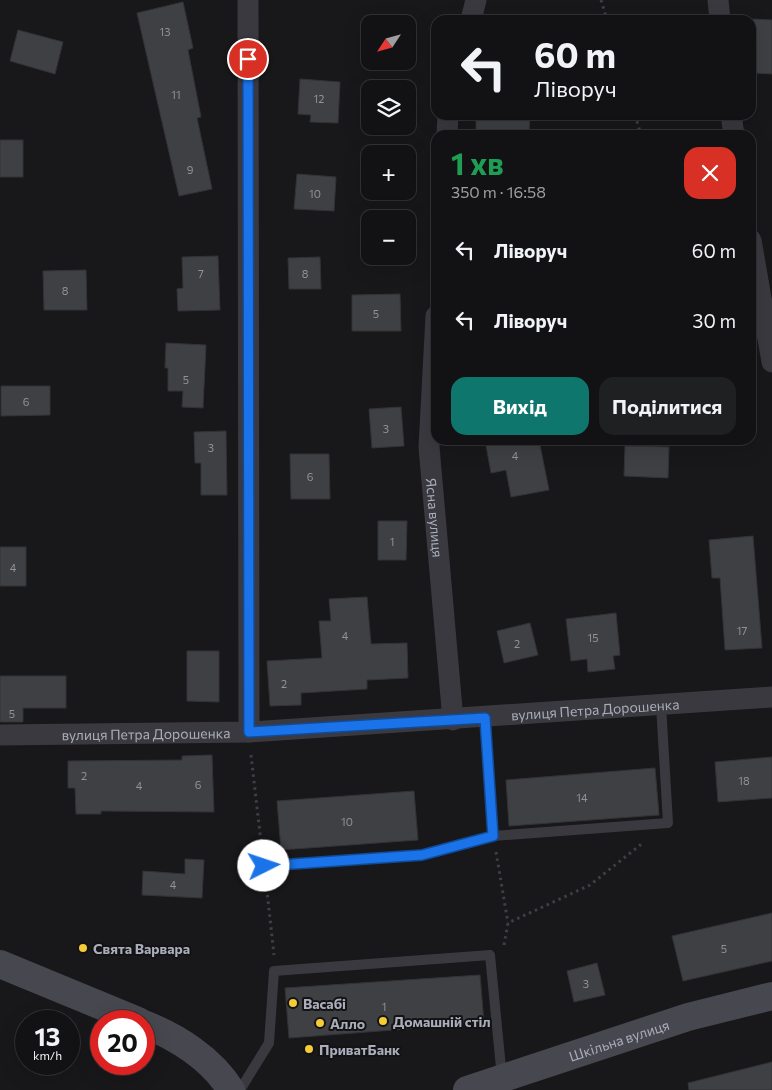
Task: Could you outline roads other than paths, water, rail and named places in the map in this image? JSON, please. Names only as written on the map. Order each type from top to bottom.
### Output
[{"type":"street","points":[[248,0],[249,732]]},
{"type":"street","points":[[472,15],[476,0]]},
{"type":"street","points":[[718,0],[720,15]]},
{"type":"street","points":[[756,267],[771,349]]},
{"type":"street","name":"Ясна вулиця","points":[[431,398],[428,448],[453,720]]},
{"type":"street","name":"вулиця Петра Дорошенка","points":[[0,736],[249,732],[485,718],[772,697]]},
{"type":"street","points":[[0,964],[111,1010]]},
{"type":"street","name":"Шкільна вулиця","points":[[467,1090],[688,1017],[772,996]]},
{"type":"street","points":[[155,1030],[182,1044],[211,1064],[231,1090]]},
{"type":"lane","points":[[264,866],[422,855],[493,836],[668,823],[661,705]]},
{"type":"lane","points":[[485,718],[493,836]]},
{"type":"lane","points":[[240,1090],[269,1044],[274,971],[490,955],[502,1078]]},
{"type":"place","name":"Свята Варвара","points":[[83,948]]},
{"type":"place","name":"Васабі","points":[[293,1003]]},
{"type":"place","name":"Домашній стіл","points":[[383,1021]]},
{"type":"place","name":"Алло","points":[[320,1023]]},
{"type":"place","name":"ПриватБанк","points":[[309,1049]]}]
